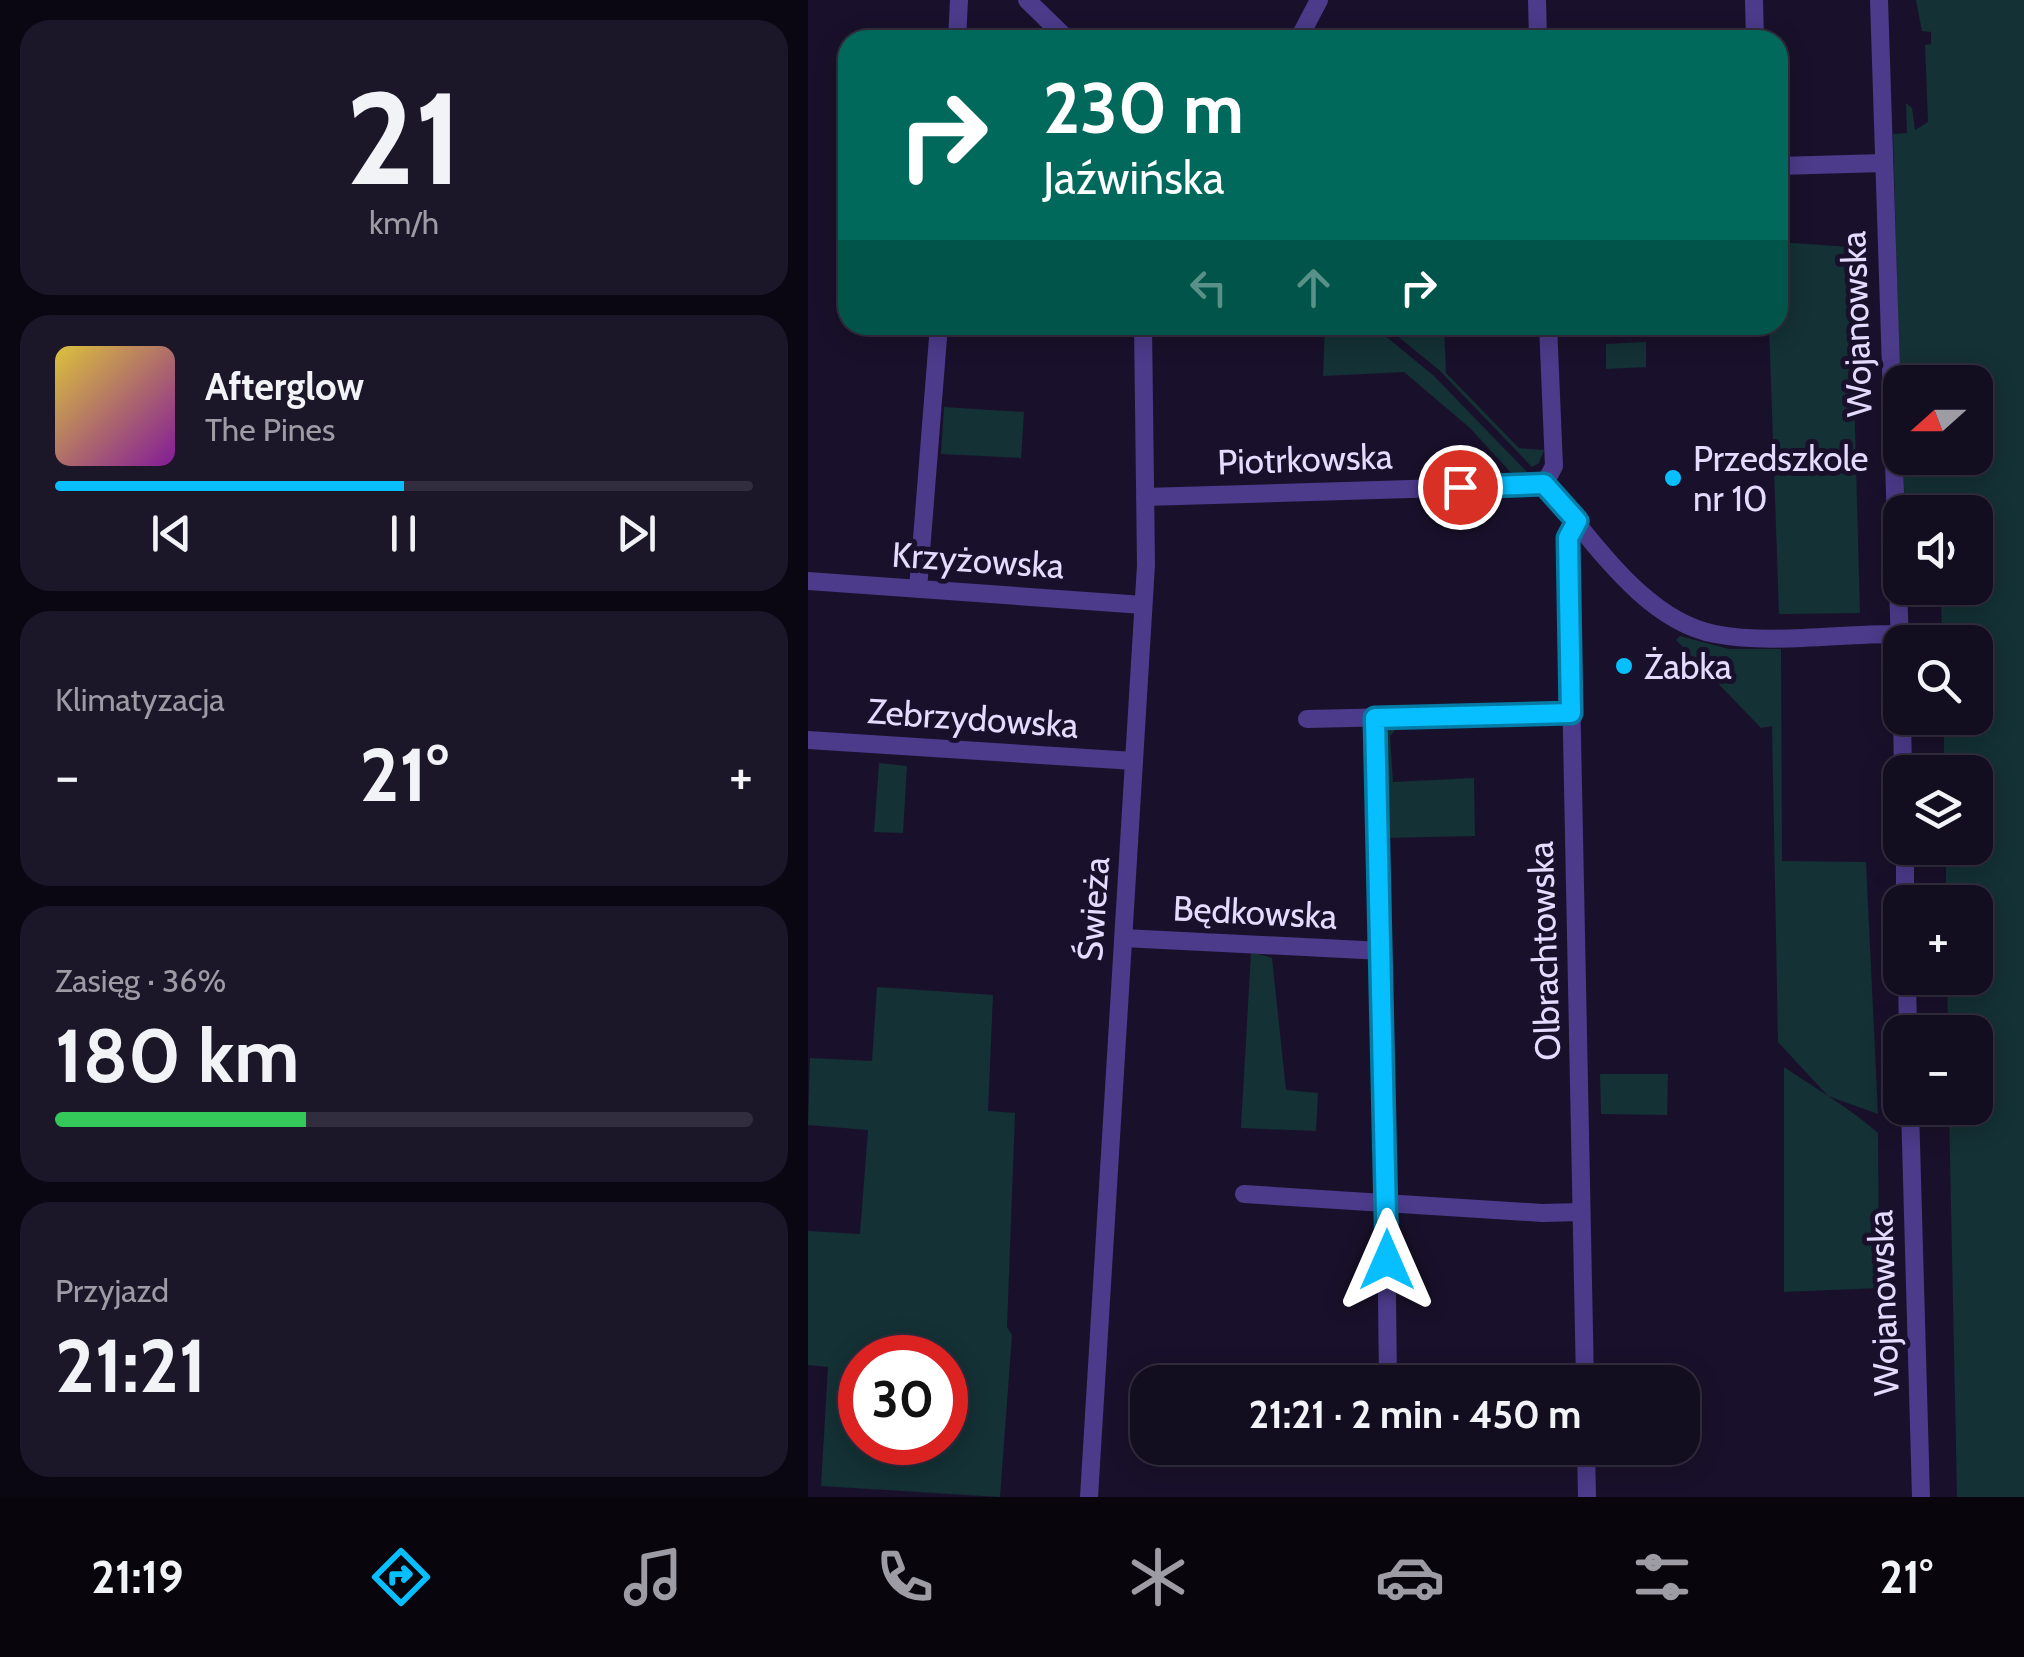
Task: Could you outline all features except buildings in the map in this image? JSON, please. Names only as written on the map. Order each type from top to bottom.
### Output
[{"type":"street","points":[[957,30],[958,0]]},
{"type":"street","points":[[1026,0],[1058,30]]},
{"type":"street","points":[[1303,30],[1318,0]]},
{"type":"street","points":[[1538,0],[1538,30]]},
{"type":"street","points":[[1754,0],[1755,30]]},
{"type":"street","name":"Wojanowska","points":[[1879,0],[1899,625]]},
{"type":"street","points":[[1788,166],[1883,163]]},
{"type":"street","points":[[918,589],[938,335]]},
{"type":"street","name":"Świeża","points":[[1088,1497],[1144,605],[1143,335]]},
{"type":"street","points":[[1548,335],[1554,466],[1544,484],[1660,608],[1713,634],[1883,639]]},
{"type":"street","name":"Piotrkowska","points":[[1145,497],[1544,484]]},
{"type":"street","name":"Olbrachtowska","points":[[1577,521],[1568,538],[1585,1365]]},
{"type":"street","name":"Krzyżowska","points":[[808,581],[1144,605]]},
{"type":"street","points":[[1307,719],[1571,713]]},
{"type":"street","name":"Będkowska","points":[[1375,718],[1384,951],[1388,1365]]},
{"type":"street","name":"Zebrzydowska","points":[[808,740],[1134,761]]},
{"type":"street","name":"Będkowska","points":[[1123,938],[1384,951]]},
{"type":"street","name":"Wojanowska","points":[[1910,1125],[1921,1497]]},
{"type":"street","points":[[1244,1194],[1582,1212]]},
{"type":"street","points":[[1586,1465],[1587,1497]]},
{"type":"green space","points":[[1916,0],[2024,0],[2024,1497],[1957,1497],[1949,1125],[1993,1125],[1993,1015],[1948,1015],[1947,995],[1993,995],[1993,885],[1946,885],[1946,865],[1993,865],[1993,755],[1944,755],[1944,735],[1993,735],[1993,625],[1942,625],[1941,605],[1993,605],[1993,495],[1904,495],[1904,475],[1993,475],[1993,365],[1899,365],[1893,134],[1907,133],[1906,103],[1912,108],[1915,130],[1928,122],[1925,45],[1931,44],[1931,32],[1922,31]]},
{"type":"green space","points":[[1788,243],[1850,247],[1860,613],[1779,614],[1769,335],[1788,335]]},
{"type":"green space","points":[[1325,335],[1384,335],[1434,376],[1528,473],[1515,477],[1470,428],[1404,372],[1323,376]]},
{"type":"green space","points":[[1396,335],[1444,335],[1446,373],[1519,448],[1544,450],[1539,463],[1532,467],[1439,370]]},
{"type":"green space","points":[[1646,342],[1646,367],[1606,369],[1606,344]]},
{"type":"green space","points":[[944,407],[1024,412],[1021,458],[941,454]]},
{"type":"green space","points":[[1680,636],[1729,649],[1781,649],[1782,861],[1866,862],[1878,1114],[1828,1096],[1778,1042],[1772,726],[1761,728],[1676,640]]},
{"type":"green space","points":[[1391,726],[1399,726],[1390,736],[1393,782],[1474,778],[1475,836],[1385,838],[1382,739]]},
{"type":"green space","points":[[879,763],[907,766],[903,833],[874,832]]},
{"type":"green space","points":[[1251,952],[1272,958],[1286,1090],[1318,1093],[1316,1131],[1241,1128]]},
{"type":"green space","points":[[877,987],[993,995],[988,1111],[1015,1113],[1007,1327],[1012,1335],[1000,1497],[821,1486],[828,1367],[808,1365],[808,1231],[860,1234],[868,1130],[808,1125],[810,1058],[872,1061]]},
{"type":"green space","points":[[1784,1067],[1878,1133],[1879,1288],[1784,1292]]},
{"type":"green space","points":[[1600,1074],[1668,1074],[1667,1115],[1601,1114]]},
{"type":"place","name":"Przedszkole nr 10","points":[[1673,478]]},
{"type":"place","name":"Żabka","points":[[1624,666]]},
{"type":"route","points":[[1387,1260],[1384,951],[1375,718],[1571,713],[1568,538],[1577,521],[1544,484],[1460,487]]}]
